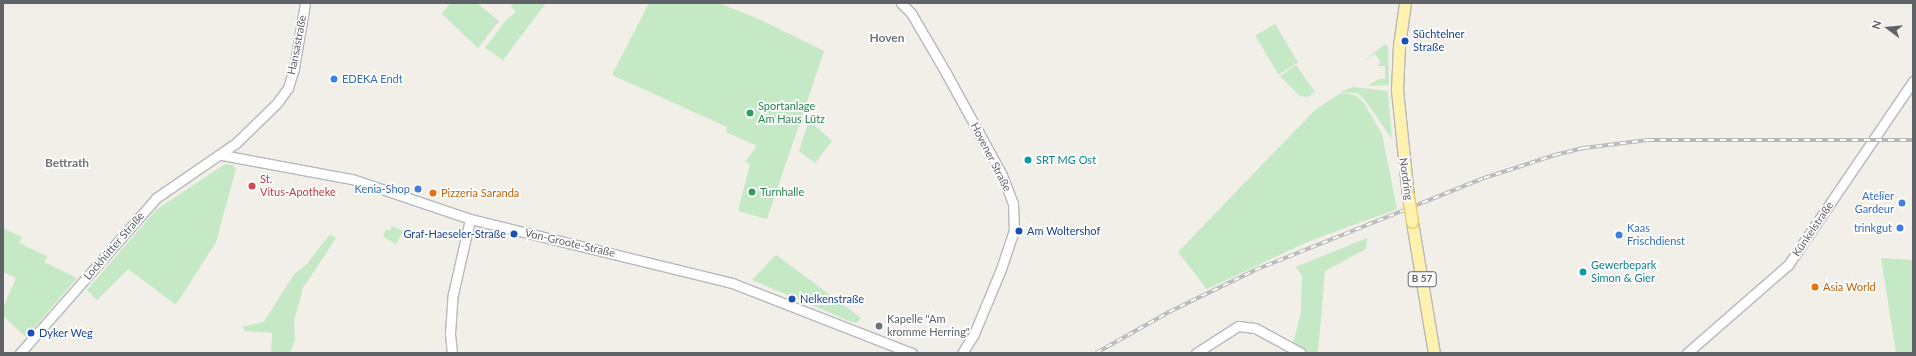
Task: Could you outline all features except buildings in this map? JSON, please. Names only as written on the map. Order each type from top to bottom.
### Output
[{"type":"main road","name":"Nordring","points":[[1405,3],[1399,45],[1397,90],[1408,196],[1434,353]]},
{"type":"street","name":"Hansastraße","points":[[222,155],[261,121],[288,88],[296,63],[305,3]]},
{"type":"street","name":"Hovener Straße","points":[[901,3],[911,14],[946,73],[1002,175],[1013,203],[1014,230],[1001,269],[966,351]]},
{"type":"street","name":"Künkelstraße","points":[[1687,353],[1788,265],[1913,81]]},
{"type":"street","name":"Von-Groote-Straße","points":[[222,155],[352,179],[470,219],[732,283],[912,353]]},
{"type":"street","name":"Lockhütter Straße","points":[[20,353],[156,198],[222,155]]},
{"type":"street","points":[[452,353],[450,333],[453,294],[470,219]]},
{"type":"street","points":[[1196,353],[1238,326],[1255,328],[1301,353]]},
{"type":"green space","points":[[450,3],[477,3],[499,21],[478,48],[442,14]]},
{"type":"green space","points":[[514,3],[546,3],[503,60],[485,48],[506,20],[516,12],[511,6]]},
{"type":"green space","name":"Sportanlage Am Haus Lütz","points":[[649,3],[719,3],[761,20],[824,51],[767,219],[738,211],[750,164],[745,162],[757,146],[726,132],[727,127],[612,75]]},
{"type":"green space","points":[[1275,24],[1298,63],[1278,74],[1255,36]]},
{"type":"green space","points":[[1384,45],[1388,46],[1389,85],[1368,86],[1378,79],[1385,79],[1385,66],[1377,66],[1381,62],[1375,54],[1364,61]]},
{"type":"green space","points":[[1296,65],[1315,92],[1308,97],[1300,96],[1280,76]]},
{"type":"green space","points":[[1353,87],[1388,91],[1392,139],[1365,100],[1357,93],[1340,92]]},
{"type":"green space","points":[[1347,93],[1356,96],[1364,103],[1382,134],[1397,209],[1307,242],[1207,289],[1178,252],[1315,110],[1339,94]]},
{"type":"green space","points":[[809,120],[832,141],[815,163],[799,151]]},
{"type":"green space","points":[[225,164],[233,165],[236,169],[216,242],[177,303],[175,304],[128,269],[97,300],[87,290],[156,210]]},
{"type":"green space","points":[[392,226],[403,231],[396,244],[383,237],[386,229],[390,231]]},
{"type":"green space","points":[[3,228],[22,237],[19,243],[47,256],[44,262],[77,278],[26,337],[3,316],[3,308],[16,278],[3,272]]},
{"type":"green space","points":[[330,234],[336,238],[303,288],[294,321],[295,341],[290,353],[271,353],[272,333],[245,331],[242,327],[264,322],[294,274],[307,264]]},
{"type":"green space","points":[[1367,238],[1366,249],[1325,271],[1318,353],[1310,353],[1293,343],[1301,312],[1302,276],[1296,267]]},
{"type":"green space","points":[[776,255],[861,318],[857,323],[852,322],[752,280]]},
{"type":"green space","points":[[1881,258],[1913,260],[1913,353],[1896,353]]},
{"type":"railway","points":[[1096,353],[1169,312],[1255,270],[1484,178],[1555,155],[1584,148],[1648,140],[1913,140]]},
{"type":"place","name":"Süchtelner Straße","points":[[1405,41]]},
{"type":"place","name":"EDEKA Endt","points":[[334,79]]},
{"type":"place","name":"Sportanlage Am Haus Lütz","points":[[750,113]]},
{"type":"place","name":"SRT MG Ost","points":[[1028,160]]},
{"type":"place","name":"St. Vitus-Apotheke","points":[[252,186]]},
{"type":"place","name":"Kenia-Shop","points":[[418,189]]},
{"type":"place","name":"Turnhalle","points":[[752,192]]},
{"type":"place","name":"Pizzeria Saranda","points":[[433,193]]},
{"type":"place","name":"Atelier Gardeur","points":[[1902,203]]},
{"type":"place","name":"trinkgut","points":[[1900,228]]},
{"type":"place","name":"Am Woltershof","points":[[1019,231]]},
{"type":"place","name":"Graf-Haeseler-Straße","points":[[514,234]]},
{"type":"place","name":"Kaas Frischdienst","points":[[1619,235]]},
{"type":"place","name":"Gewerbepark Simon & Gier","points":[[1583,272]]},
{"type":"place","name":"Asia World","points":[[1815,287]]},
{"type":"place","name":"Nelkenstraße","points":[[792,299]]},
{"type":"place","name":"Kapelle \"Am kromme Herring\"","points":[[879,326]]},
{"type":"place","name":"Dyker Weg","points":[[31,333]]},
{"type":"district","name":"Hoven","points":[[887,38]]},
{"type":"district","name":"Bettrath","points":[[67,163]]}]
